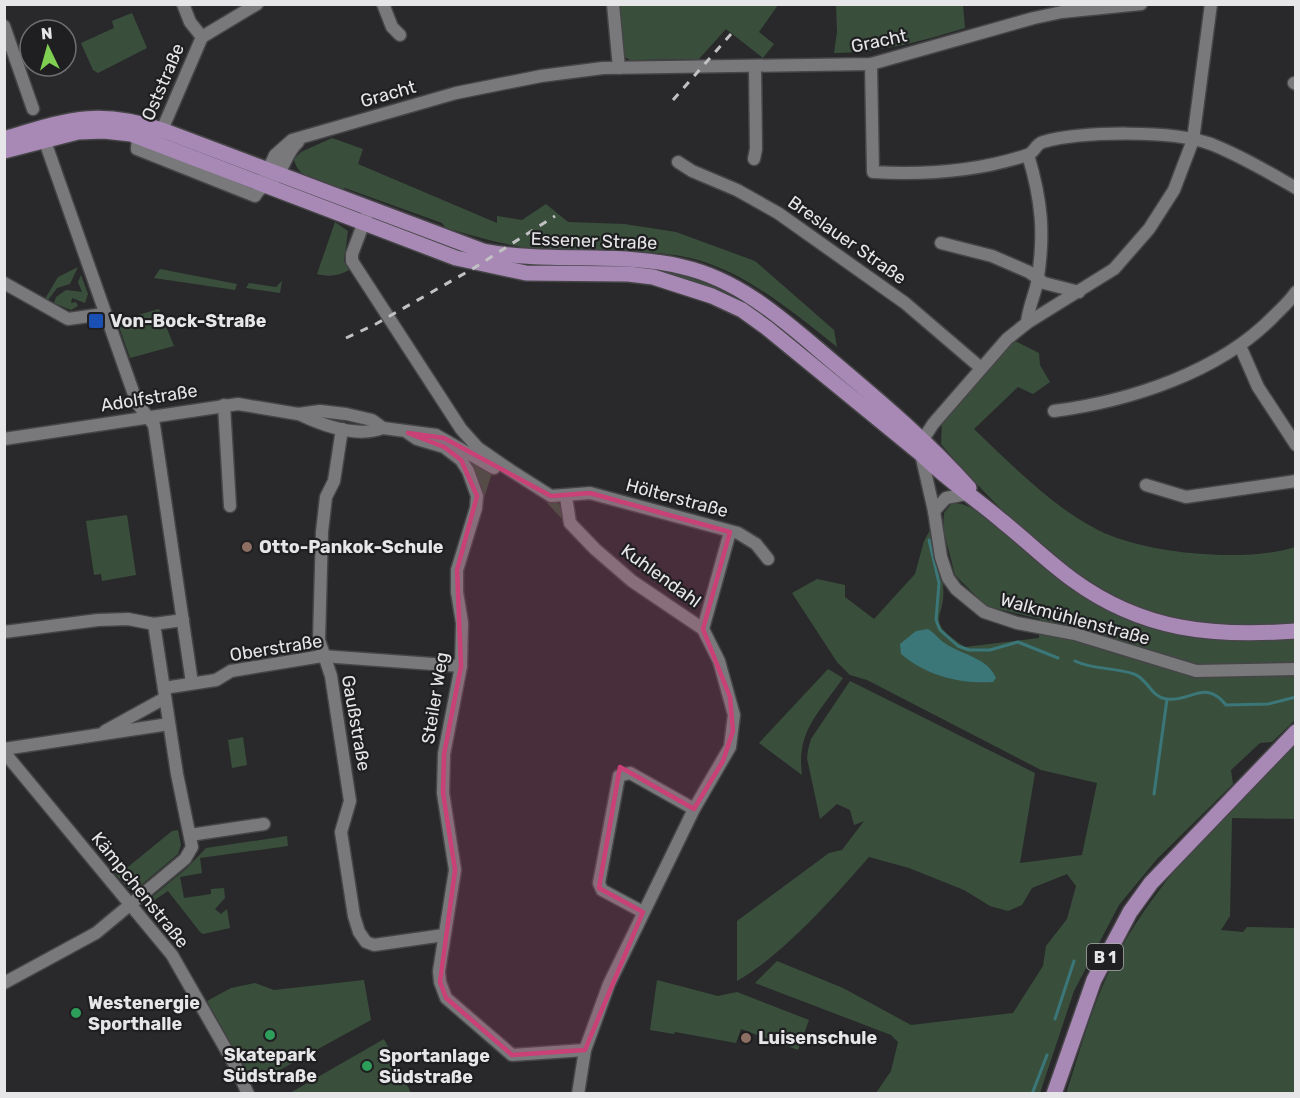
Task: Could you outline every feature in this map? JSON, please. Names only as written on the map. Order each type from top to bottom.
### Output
[{"type":"main road","points":[[4,151],[79,118],[102,116],[133,120],[159,136]]},
{"type":"main road","name":"Essener Straße","points":[[43,134],[118,131],[138,136],[159,136],[270,177],[456,258],[494,268],[526,273],[628,274],[682,284],[742,310],[767,328],[922,447],[985,506],[1072,580],[1095,594],[1150,620],[1213,634],[1244,635],[1296,631]]},
{"type":"main road","points":[[4,139],[43,134]]},
{"type":"main road","name":"Essener Straße","points":[[922,447],[966,494],[985,506]]},
{"type":"main road","name":"B 1","points":[[1054,1094],[1094,980],[1130,912],[1151,883],[1296,732]]},
{"type":"street","name":"Oststraße","points":[[159,136],[202,37],[190,22],[183,4]]},
{"type":"street","points":[[202,37],[257,4]]},
{"type":"street","points":[[383,4],[392,27],[399,35]]},
{"type":"street","points":[[613,4],[619,68]]},
{"type":"street","name":"Gracht","points":[[270,177],[282,147],[292,140],[499,83],[619,68],[871,64],[1044,16],[1141,4]]},
{"type":"street","points":[[922,447],[937,419],[1007,339],[1027,323],[1114,269],[1149,229],[1174,190],[1193,140],[1211,4]]},
{"type":"street","points":[[4,26],[33,109]]},
{"type":"street","points":[[871,64],[873,172],[955,169],[1028,155],[1040,142],[1090,135],[1127,134],[1193,140],[1241,157],[1296,188]]},
{"type":"street","points":[[754,66],[756,149],[754,159]]},
{"type":"street","points":[[43,134],[137,403],[154,425],[192,683]]},
{"type":"street","points":[[138,136],[137,149],[255,196],[270,177]]},
{"type":"street","points":[[1027,323],[1029,305],[1037,277],[1043,223],[1038,191],[1028,155]]},
{"type":"street","name":"Breslauer Straße","points":[[678,162],[692,171],[737,190],[778,213],[905,303],[981,368]]},
{"type":"street","points":[[365,217],[352,254],[352,261],[461,429],[478,448],[538,490],[551,496],[566,496]]},
{"type":"street","points":[[941,243],[992,256],[1037,277],[1044,283],[1079,292]]},
{"type":"street","points":[[4,283],[68,319],[105,314]]},
{"type":"street","points":[[1054,411],[1079,407],[1174,380],[1240,346],[1295,295]]},
{"type":"street","points":[[1240,346],[1258,387],[1296,445]]},
{"type":"street","name":"Adolfstraße","points":[[4,439],[238,404],[298,414],[318,423],[342,429],[368,432],[383,428]]},
{"type":"street","points":[[224,405],[224,436],[232,494],[230,506]]},
{"type":"street","name":"Adolfstraße","points":[[298,414],[320,411],[346,414],[372,420],[383,428],[444,438],[498,470],[510,470]]},
{"type":"street","name":"Gaußstraße","points":[[342,429],[334,481],[326,497],[321,532],[318,640],[331,676],[350,801],[341,832],[359,932],[366,942],[374,945],[444,935]]},
{"type":"street","name":"Steiler Weg","points":[[408,433],[417,439],[444,447],[461,460],[475,485],[476,508],[457,570],[456,592],[462,623],[461,666],[444,754],[444,809],[455,870],[444,935]]},
{"type":"street","name":"Walkmühlenstraße","points":[[922,447],[941,557],[948,578],[956,589],[975,606],[997,618],[1075,634],[1196,671],[1296,669]]},
{"type":"street","points":[[1146,485],[1186,497],[1296,481]]},
{"type":"street","name":"Hölterstraße","points":[[566,496],[590,493],[748,537],[768,559]]},
{"type":"street","points":[[934,511],[946,498],[966,494]]},
{"type":"street","name":"Kuhlendahl","points":[[566,496],[570,523],[595,549],[632,581],[703,629],[719,661],[730,697],[733,731],[723,761],[694,809],[609,984],[585,1050],[578,1094]]},
{"type":"street","points":[[703,629],[730,532]]},
{"type":"street","points":[[4,632],[98,620],[128,619],[154,624],[183,620]]},
{"type":"street","points":[[4,983],[96,933],[185,859],[192,847],[154,624]]},
{"type":"street","name":"Oberstraße","points":[[99,734],[164,693],[192,683],[216,680],[231,671],[322,656],[461,666]]},
{"type":"street","points":[[4,750],[170,724]]},
{"type":"street","name":"Kämpchenstraße","points":[[4,750],[60,821],[131,902],[172,955],[249,1093]]},
{"type":"street","points":[[644,912],[600,887],[619,776],[630,773],[694,809]]},
{"type":"street","points":[[190,835],[264,824]]},
{"type":"street","points":[[444,935],[439,971],[442,990],[446,998],[493,1041],[512,1055],[585,1050]]},
{"type":"highlighted area","points":[[408,433],[444,438],[551,496],[590,493],[730,532],[703,629],[730,697],[733,731],[723,761],[694,809],[620,767],[599,888],[643,912],[585,1050],[512,1055],[446,998],[440,982],[455,870],[443,793],[444,754],[461,666],[457,570],[477,496],[461,460],[444,447]]},
{"type":"green space","points":[[617,5],[778,5],[759,32],[774,44],[763,58],[726,29],[699,59],[630,60],[623,56]]},
{"type":"green space","points":[[836,5],[963,5],[965,28],[900,45],[868,51],[834,53],[837,32]]},
{"type":"green space","points":[[132,13],[147,48],[98,73],[93,70],[81,43],[114,28],[112,21]]},
{"type":"green space","points":[[332,138],[363,149],[358,164],[497,223],[497,216],[522,220],[546,204],[568,222],[624,224],[676,232],[755,261],[834,330],[837,347],[754,285],[698,260],[662,253],[526,248],[446,228],[442,223],[345,188],[340,190],[305,176],[296,166],[294,159],[301,152]]},
{"type":"green space","points":[[335,222],[348,231],[344,261],[349,270],[334,275],[317,274]]},
{"type":"green space","points":[[78,267],[70,284],[57,288],[48,300],[45,299],[58,277]]},
{"type":"green space","points":[[160,269],[237,284],[235,290],[154,278]]},
{"type":"green space","points":[[656,270],[682,275],[742,296],[901,427],[806,354]]},
{"type":"green space","points":[[81,275],[88,294],[85,303],[72,298],[71,303],[76,302],[78,306],[71,310],[54,303],[56,297],[66,290],[82,292],[78,282]]},
{"type":"green space","points":[[282,281],[280,293],[246,288],[249,283],[276,287]]},
{"type":"green space","points":[[159,309],[174,346],[130,358],[117,321]]},
{"type":"green space","points":[[1015,341],[1039,353],[1040,365],[1050,382],[1033,394],[1018,387],[974,429],[1048,497],[1098,530],[1118,538],[1168,550],[1223,555],[1274,552],[1295,547],[1295,624],[1232,629],[1187,623],[1145,610],[1106,591],[1068,567],[1001,509],[941,444],[942,422],[987,368]]},
{"type":"green space","points":[[474,458],[493,470],[481,507],[467,460]]},
{"type":"green space","points":[[551,499],[562,506],[563,520],[547,503]]},
{"type":"green space","points":[[952,503],[965,505],[994,522],[1062,581],[1076,590],[1142,623],[1163,630],[1206,638],[1295,639],[1295,720],[1272,742],[1260,743],[1231,770],[1233,784],[1157,859],[1119,905],[1074,991],[1040,1093],[876,1093],[891,1071],[898,1042],[891,1035],[755,983],[777,961],[843,988],[911,1025],[1013,1013],[1043,966],[1046,946],[1067,919],[1076,886],[1067,874],[1032,888],[1022,905],[1008,911],[990,906],[964,890],[909,868],[869,857],[790,941],[755,970],[737,981],[737,921],[829,853],[842,850],[864,821],[854,825],[850,810],[837,804],[820,819],[807,758],[811,739],[850,681],[1035,773],[1020,863],[1082,855],[1097,783],[1041,770],[867,680],[850,675],[837,662],[792,593],[817,579],[845,585],[845,597],[874,619],[915,574],[924,541],[930,530],[943,585],[939,618],[944,630],[965,647],[1039,638],[1040,619],[986,606],[955,575],[943,528],[944,513]]},
{"type":"green space","points":[[127,515],[136,575],[102,581],[101,574],[94,575],[86,521]]},
{"type":"green space","points":[[828,669],[843,678],[818,712],[806,734],[802,746],[802,775],[759,743]]},
{"type":"green space","points":[[243,737],[247,765],[232,768],[228,740]]},
{"type":"green space","points":[[1295,742],[1295,819],[1232,818],[1230,916],[1221,930],[1243,932],[1247,927],[1295,928],[1295,1093],[1066,1094],[1103,985],[1140,917],[1188,855]]},
{"type":"green space","points":[[178,830],[181,845],[178,854],[134,891],[128,888],[111,869],[122,860],[128,867],[172,831]]},
{"type":"green space","points":[[287,836],[288,846],[200,858],[202,873],[180,877],[184,898],[211,894],[211,889],[224,888],[225,898],[215,909],[221,914],[227,909],[230,928],[203,934],[168,891],[144,907],[147,901],[187,868],[206,848]]},
{"type":"green space","points":[[364,980],[371,1020],[254,1084],[207,1001],[231,988],[255,983],[274,990]]},
{"type":"green space","points":[[657,980],[718,996],[737,992],[809,1020],[798,1050],[741,1029],[736,1043],[650,1030]]},
{"type":"green space","name":"Sportanlage Südstraße","points":[[384,1039],[411,1093],[290,1093]]},
{"type":"water","points":[[928,629],[946,644],[981,661],[996,678],[993,682],[968,682],[944,677],[922,668],[901,654],[900,644],[916,631]]},
{"type":"waterway","points":[[929,540],[939,583],[936,620],[940,630],[958,646],[969,650],[990,650],[1018,642],[1058,658]]},
{"type":"waterway","points":[[1075,661],[1139,676],[1156,695],[1166,699],[1183,698],[1204,692],[1218,697],[1226,705],[1268,704],[1296,697]]},
{"type":"waterway","points":[[1154,794],[1167,699]]},
{"type":"waterway","points":[[1055,1019],[1074,961]]},
{"type":"waterway","points":[[1032,1094],[1047,1055]]},
{"type":"railway","points":[[673,100],[731,34]]},
{"type":"railway","points":[[346,338],[374,325],[474,268],[555,216]]},
{"type":"place","name":"Von-Bock-Straße","points":[[96,321]]},
{"type":"place","name":"Otto-Pankok-Schule","points":[[247,547]]},
{"type":"place","name":"Westenergie Sporthalle","points":[[76,1013]]},
{"type":"place","name":"Skatepark Südstraße","points":[[270,1035]]},
{"type":"place","name":"Luisenschule","points":[[746,1038]]},
{"type":"place","name":"Sportanlage Südstraße","points":[[367,1066]]}]
